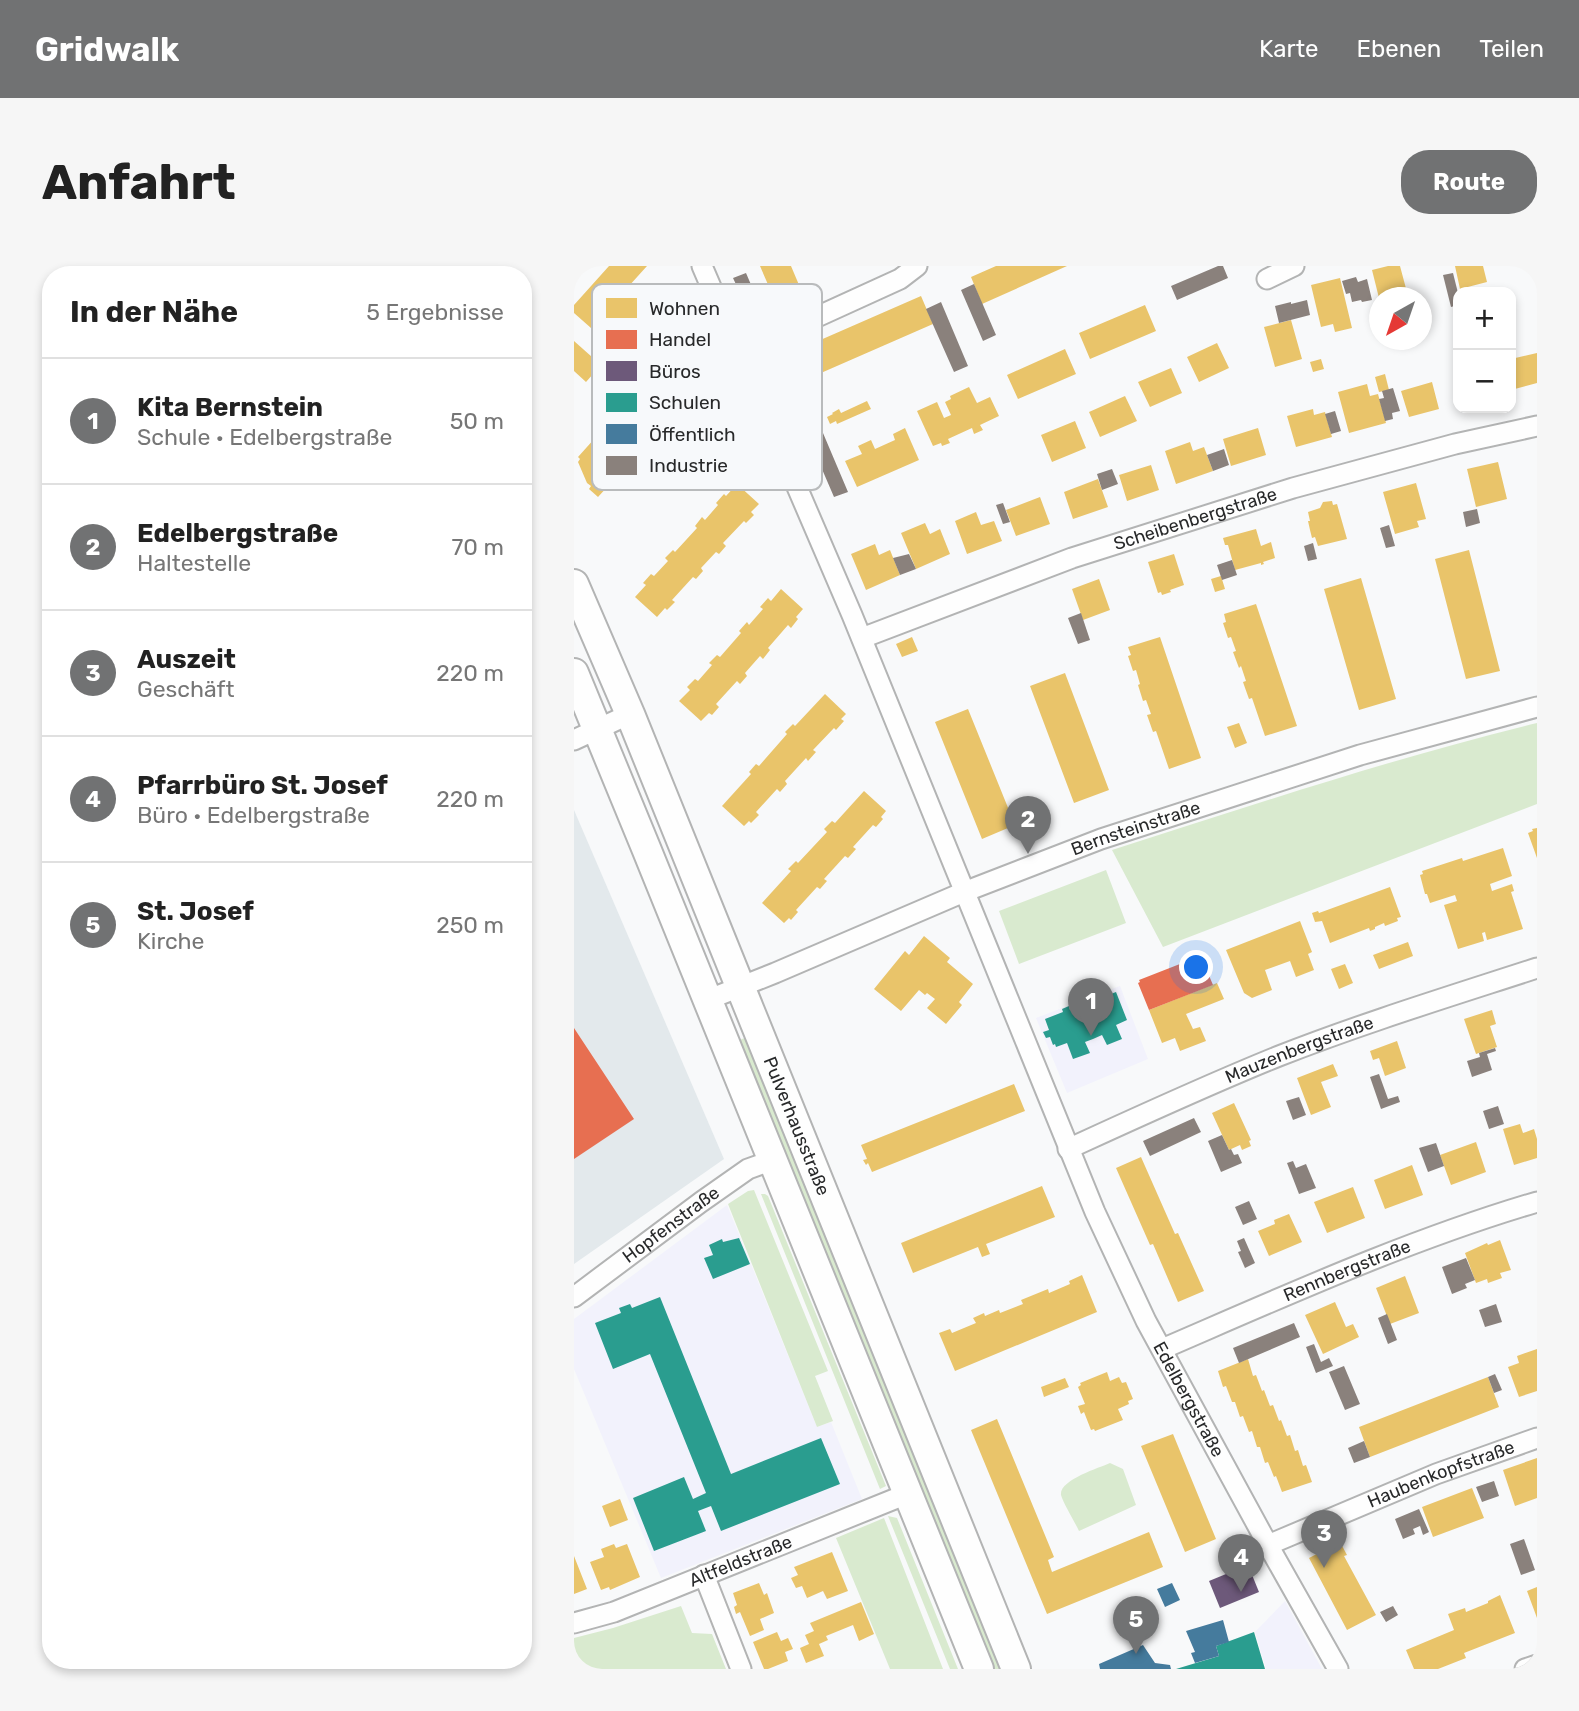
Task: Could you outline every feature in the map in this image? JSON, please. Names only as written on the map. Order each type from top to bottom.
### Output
[{"type":"main road","name":"Pulverhausstraße","points":[[574,584],[630,714],[1016,1669]]},
{"type":"main road","name":"Pulverhausstraße","points":[[574,674],[586,734],[707,1000],[979,1669]]},
{"type":"street","name":"Edelbergstraße","points":[[702,266],[710,284]]},
{"type":"street","points":[[822,315],[900,279],[917,266]]},
{"type":"street","points":[[1267,279],[1294,266]]},
{"type":"street","name":"Scheibenbergstraße","points":[[862,638],[1072,558],[1282,492],[1454,444],[1537,426]]},
{"type":"street","name":"Edelbergstraße","points":[[799,490],[862,638],[1068,1149],[1124,1275],[1268,1545],[1338,1669]]},
{"type":"street","name":"Bernsteinstraße","points":[[707,1000],[964,892],[1101,839],[1360,755],[1537,707]]},
{"type":"street","points":[[586,734],[630,714]]},
{"type":"street","name":"Mauzenbergstraße","points":[[1068,1149],[1220,1080],[1281,1056],[1537,968]]},
{"type":"street","name":"Hopfenstraße","points":[[574,1297],[748,1168],[773,1160]]},
{"type":"street","name":"Rennbergstraße","points":[[1163,1349],[1382,1256],[1537,1202]]},
{"type":"street","name":"Haubenkopfstraße","points":[[1268,1545],[1436,1474],[1537,1438]]},
{"type":"street","name":"Altfeldstraße","points":[[574,1623],[614,1612],[908,1494]]},
{"type":"street","points":[[704,1575],[741,1669]]},
{"type":"street","points":[[1525,1669],[1537,1665]]},
{"type":"shaded area","points":[[574,810],[724,1159],[574,1264]]},
{"type":"shaded area","points":[[1120,986],[1148,1059],[1067,1093],[1036,1018]]},
{"type":"shaded area","points":[[727,1205],[817,1427],[831,1422],[862,1499],[661,1578],[574,1369],[574,1319]]},
{"type":"shaded area","points":[[1285,1601],[1322,1669],[1266,1669],[1255,1632]]},
{"type":"green space","points":[[1537,723],[1537,804],[1163,947],[1112,850],[1376,767]]},
{"type":"green space","points":[[1106,870],[1126,923],[1019,964],[999,911]]},
{"type":"green space","points":[[749,1036],[1005,1669],[994,1669],[735,1042]]},
{"type":"green space","points":[[754,1190],[828,1371],[815,1376],[833,1421],[817,1427],[728,1204]]},
{"type":"green space","points":[[761,1194],[768,1196],[886,1486],[880,1489]]},
{"type":"green space","points":[[1110,1463],[1123,1469],[1136,1505],[1079,1531],[1062,1498],[1062,1490],[1066,1484],[1089,1471]]},
{"type":"green space","points":[[888,1516],[897,1518],[958,1669],[950,1669]]},
{"type":"green space","points":[[884,1518],[943,1669],[890,1669],[836,1538]]},
{"type":"green space","points":[[681,1606],[692,1633],[712,1634],[726,1669],[574,1669],[574,1638]]},
{"type":"building: Wohnen","points":[[609,266],[647,266],[631,284],[593,284]]},
{"type":"building: Wohnen","points":[[760,266],[791,266],[799,284],[768,284]]},
{"type":"building: Wohnen","points":[[996,266],[1067,266],[982,304],[971,277]]},
{"type":"building: Wohnen","points":[[1400,266],[1406,287],[1376,287],[1372,270]]},
{"type":"building: Wohnen","points":[[1455,266],[1483,266],[1487,282],[1460,287]]},
{"type":"building: Wohnen","points":[[1340,278],[1352,328],[1335,332],[1333,324],[1321,327],[1311,285]]},
{"type":"building: Wohnen","points":[[592,285],[591,328],[574,313],[574,305]]},
{"type":"building: Wohnen","points":[[921,296],[933,324],[822,373],[822,339]]},
{"type":"building: Wohnen","points":[[1145,305],[1156,331],[1090,359],[1079,333]]},
{"type":"building: Wohnen","points":[[1291,320],[1302,359],[1275,367],[1264,327]]},
{"type":"building: Wohnen","points":[[574,341],[592,357],[592,375],[586,382],[574,371]]},
{"type":"building: Wohnen","points":[[1217,343],[1229,368],[1199,382],[1187,357]]},
{"type":"building: Wohnen","points":[[1065,349],[1076,374],[1018,399],[1007,375]]},
{"type":"building: Wohnen","points":[[1537,353],[1537,383],[1516,389],[1516,358]]},
{"type":"building: Wohnen","points":[[1321,359],[1324,369],[1313,372],[1310,362]]},
{"type":"building: Wohnen","points":[[1171,368],[1182,393],[1150,407],[1138,382]]},
{"type":"building: Wohnen","points":[[1385,374],[1389,390],[1379,392],[1375,377]]},
{"type":"building: Wohnen","points":[[1432,382],[1439,409],[1409,417],[1401,391]]},
{"type":"building: Wohnen","points":[[1367,384],[1370,396],[1378,394],[1386,423],[1349,433],[1338,392]]},
{"type":"building: Wohnen","points":[[969,387],[977,403],[990,397],[999,416],[980,425],[983,430],[974,434],[972,428],[948,439],[950,443],[933,446],[917,411],[937,402],[944,418],[951,415],[945,402],[951,399],[950,396]]},
{"type":"building: Wohnen","points":[[1125,396],[1137,421],[1100,437],[1089,412]]},
{"type":"building: Wohnen","points":[[867,401],[871,409],[837,424],[836,421],[830,424],[827,417],[832,413],[839,409],[841,413]]},
{"type":"building: Wohnen","points":[[1313,409],[1314,415],[1325,412],[1332,437],[1296,447],[1287,416]]},
{"type":"building: Wohnen","points":[[1075,421],[1086,448],[1052,462],[1041,435]]},
{"type":"building: Wohnen","points":[[905,428],[919,460],[857,487],[845,461],[862,454],[858,446],[871,440],[875,449],[895,440],[893,434]]},
{"type":"building: Wohnen","points":[[1258,428],[1266,455],[1231,466],[1223,439]]},
{"type":"building: Wohnen","points":[[592,441],[592,490],[604,490],[598,497],[589,489],[591,486],[587,483],[578,457]]},
{"type":"building: Wohnen","points":[[1190,442],[1193,451],[1204,447],[1213,471],[1176,484],[1165,451]]},
{"type":"building: Wohnen","points":[[1498,462],[1507,499],[1476,507],[1467,469]]},
{"type":"building: Wohnen","points":[[1151,465],[1159,490],[1127,501],[1119,475]]},
{"type":"building: Wohnen","points":[[1098,479],[1108,507],[1073,519],[1064,492]]},
{"type":"building: Wohnen","points":[[1416,483],[1426,519],[1417,521],[1419,527],[1395,534],[1383,492]]},
{"type":"building: Wohnen","points":[[732,490],[744,490],[759,504],[751,512],[754,515],[746,523],[744,521],[723,543],[726,546],[719,554],[716,552],[701,568],[703,571],[696,579],[693,577],[672,600],[675,602],[657,617],[635,597],[646,585],[643,583],[651,574],[654,576],[668,561],[665,558],[673,550],[675,552],[697,528],[695,526],[702,517],[705,520],[718,505],[716,503],[724,494],[726,496]]},
{"type":"building: Wohnen","points":[[1040,497],[1050,524],[1016,536],[1006,510]]},
{"type":"building: Wohnen","points":[[1332,501],[1333,505],[1337,504],[1347,539],[1318,546],[1315,537],[1312,538],[1308,512],[1320,508],[1323,502]]},
{"type":"building: Wohnen","points":[[976,512],[981,525],[994,521],[1002,541],[967,554],[955,521]]},
{"type":"building: Wohnen","points":[[925,523],[930,534],[940,529],[950,554],[916,569],[901,533]]},
{"type":"building: Wohnen","points":[[1256,529],[1261,546],[1271,542],[1275,558],[1261,565],[1235,570],[1228,545],[1225,545],[1223,538]]},
{"type":"building: Wohnen","points":[[875,544],[879,555],[890,550],[900,575],[866,590],[851,554]]},
{"type":"building: Wohnen","points":[[1469,550],[1500,671],[1466,679],[1435,559]]},
{"type":"building: Wohnen","points":[[1174,554],[1184,585],[1162,595],[1161,592],[1158,593],[1148,562]]},
{"type":"building: Wohnen","points":[[1221,576],[1225,589],[1215,592],[1211,579]]},
{"type":"building: Wohnen","points":[[1361,578],[1396,699],[1359,710],[1324,589]]},
{"type":"building: Wohnen","points":[[1099,579],[1110,610],[1083,620],[1072,589]]},
{"type":"building: Wohnen","points":[[781,589],[803,609],[796,617],[798,619],[791,628],[788,625],[768,648],[770,650],[763,659],[760,656],[745,673],[747,676],[740,684],[737,681],[716,704],[719,707],[712,715],[709,713],[701,721],[679,701],[690,690],[687,687],[695,679],[698,681],[712,665],[709,663],[717,655],[720,657],[747,622],[749,625],[763,609],[760,607],[768,598],[771,601]]},
{"type":"building: Wohnen","points":[[1256,604],[1297,726],[1265,736],[1252,698],[1249,699],[1244,685],[1243,682],[1246,681],[1233,652],[1236,651],[1231,637],[1228,638],[1223,623],[1226,622],[1224,614]]},
{"type":"building: Wohnen","points":[[912,637],[918,651],[902,657],[896,644]]},
{"type":"building: Wohnen","points":[[1160,637],[1201,758],[1169,769],[1156,731],[1153,732],[1147,715],[1151,714],[1146,700],[1143,701],[1136,670],[1133,671],[1128,656],[1131,655],[1128,647]]},
{"type":"building: Wohnen","points":[[1065,673],[1109,790],[1074,803],[1030,686]]},
{"type":"building: Wohnen","points":[[825,694],[846,714],[841,719],[844,721],[813,750],[816,752],[808,761],[806,758],[785,781],[787,784],[780,792],[777,789],[756,812],[759,815],[744,826],[722,806],[751,774],[749,772],[756,764],[759,766],[787,734],[785,732],[793,724],[795,726]]},
{"type":"building: Wohnen","points":[[968,709],[1015,825],[982,839],[935,722]]},
{"type":"building: Wohnen","points":[[1239,723],[1247,743],[1235,748],[1227,727]]},
{"type":"building: Wohnen","points":[[864,791],[886,811],[881,817],[883,819],[876,827],[873,825],[853,847],[856,849],[848,858],[845,856],[824,879],[827,881],[820,889],[817,887],[796,910],[798,912],[791,920],[789,918],[784,923],[762,903],[791,871],[788,869],[796,861],[798,863],[827,832],[824,829],[832,821],[835,823]]},
{"type":"building: Wohnen","points":[[1537,828],[1537,858],[1528,833]]},
{"type":"building: Wohnen","points":[[1503,848],[1512,876],[1490,884],[1492,891],[1512,884],[1514,891],[1511,892],[1523,929],[1487,940],[1485,932],[1482,933],[1484,941],[1458,949],[1444,905],[1457,901],[1455,895],[1430,903],[1420,875],[1423,874],[1422,871]]},
{"type":"building: Wohnen","points":[[1390,887],[1401,917],[1397,918],[1398,921],[1385,926],[1384,923],[1370,931],[1369,928],[1330,943],[1322,921],[1315,922],[1312,913],[1319,913]]},
{"type":"building: Wohnen","points":[[1300,921],[1312,952],[1308,954],[1314,970],[1296,977],[1290,961],[1265,970],[1272,990],[1252,998],[1244,993],[1226,950]]},
{"type":"building: Wohnen","points":[[924,936],[950,958],[947,962],[973,984],[959,1002],[962,1005],[946,1024],[927,1008],[935,999],[927,993],[925,995],[919,990],[901,1011],[874,989],[905,951],[909,955]]},
{"type":"building: Wohnen","points":[[1408,942],[1413,956],[1379,969],[1373,955]]},
{"type":"building: Wohnen","points":[[1345,964],[1353,983],[1339,989],[1331,969]]},
{"type":"building: Wohnen","points":[[1217,983],[1224,999],[1186,1014],[1193,1029],[1200,1027],[1206,1041],[1180,1051],[1175,1038],[1162,1043],[1149,1010]]},
{"type":"building: Wohnen","points":[[1492,1010],[1496,1024],[1490,1026],[1497,1047],[1476,1054],[1464,1019]]},
{"type":"building: Wohnen","points":[[1397,1041],[1406,1068],[1385,1076],[1379,1058],[1373,1060],[1370,1051]]},
{"type":"building: Wohnen","points":[[1333,1064],[1338,1076],[1321,1082],[1331,1107],[1311,1115],[1297,1078]]},
{"type":"building: Wohnen","points":[[1014,1084],[1025,1111],[872,1172],[868,1163],[866,1165],[863,1160],[867,1159],[861,1145]]},
{"type":"building: Wohnen","points":[[1234,1103],[1251,1140],[1251,1146],[1242,1150],[1240,1145],[1229,1150],[1212,1113]]},
{"type":"building: Wohnen","points":[[1520,1124],[1523,1133],[1534,1129],[1537,1158],[1514,1165],[1503,1129]]},
{"type":"building: Wohnen","points":[[1476,1142],[1486,1172],[1451,1185],[1440,1155]]},
{"type":"building: Wohnen","points":[[1141,1157],[1204,1291],[1178,1302],[1116,1168]]},
{"type":"building: Wohnen","points":[[1412,1165],[1423,1195],[1385,1209],[1374,1180]]},
{"type":"building: Wohnen","points":[[1042,1186],[1055,1217],[986,1244],[990,1254],[982,1257],[978,1247],[913,1273],[901,1243]]},
{"type":"building: Wohnen","points":[[1353,1187],[1365,1218],[1327,1233],[1314,1202]]},
{"type":"building: Wohnen","points":[[1289,1214],[1302,1242],[1269,1256],[1258,1231]]},
{"type":"building: Wohnen","points":[[1500,1240],[1511,1270],[1500,1273],[1502,1278],[1488,1283],[1487,1279],[1476,1283],[1465,1253]]},
{"type":"building: Wohnen","points":[[1082,1275],[1097,1312],[955,1371],[939,1333],[950,1329],[952,1333],[976,1323],[973,1318],[984,1313],[985,1316],[999,1310],[1000,1313],[1023,1304],[1021,1300],[1070,1284],[1069,1281]]},
{"type":"building: Wohnen","points":[[1405,1276],[1419,1313],[1390,1324],[1376,1288]]},
{"type":"building: Wohnen","points":[[1335,1302],[1346,1327],[1353,1324],[1359,1337],[1323,1354],[1305,1315]]},
{"type":"building: Wohnen","points":[[1537,1349],[1537,1391],[1519,1397],[1508,1367],[1519,1363],[1517,1356]]},
{"type":"building: Wohnen","points":[[1248,1359],[1253,1376],[1256,1375],[1270,1406],[1273,1405],[1287,1436],[1290,1435],[1295,1451],[1298,1450],[1312,1482],[1282,1492],[1268,1462],[1265,1463],[1260,1447],[1257,1447],[1252,1431],[1249,1432],[1243,1416],[1240,1417],[1226,1386],[1223,1387],[1218,1371]]},
{"type":"building: Wohnen","points":[[1107,1372],[1110,1381],[1119,1377],[1122,1383],[1126,1382],[1133,1399],[1118,1409],[1123,1420],[1095,1431],[1091,1430],[1084,1412],[1081,1414],[1078,1406],[1085,1404],[1078,1387],[1080,1383]]},
{"type":"building: Wohnen","points":[[1488,1377],[1499,1407],[1370,1457],[1359,1427]]},
{"type":"building: Wohnen","points":[[1065,1378],[1069,1387],[1044,1397],[1041,1387]]},
{"type":"building: Wohnen","points":[[997,1419],[1054,1557],[1048,1560],[1052,1572],[1149,1532],[1163,1567],[1047,1614],[971,1430]]},
{"type":"building: Wohnen","points":[[1173,1434],[1216,1539],[1185,1552],[1141,1446]]},
{"type":"building: Wohnen","points":[[1537,1458],[1537,1498],[1515,1506],[1503,1470]]},
{"type":"building: Wohnen","points":[[1472,1488],[1484,1518],[1433,1537],[1422,1507]]},
{"type":"building: Wohnen","points":[[620,1499],[628,1520],[610,1527],[602,1506]]},
{"type":"building: Wohnen","points":[[1340,1542],[1347,1555],[1344,1556],[1376,1615],[1347,1630],[1309,1558]]},
{"type":"building: Wohnen","points":[[614,1544],[616,1548],[627,1544],[640,1577],[610,1590],[609,1587],[601,1590],[590,1562],[604,1557],[601,1549]]},
{"type":"building: Wohnen","points":[[832,1552],[848,1591],[827,1599],[823,1591],[807,1598],[802,1586],[796,1588],[791,1578],[798,1575],[794,1567]]},
{"type":"building: Wohnen","points":[[574,1556],[587,1589],[574,1594]]},
{"type":"building: Wohnen","points":[[759,1583],[764,1595],[767,1593],[774,1613],[760,1619],[764,1630],[750,1636],[740,1612],[736,1614],[734,1607],[737,1605],[733,1593]]},
{"type":"building: Wohnen","points":[[1537,1587],[1537,1618],[1527,1591]]},
{"type":"building: Wohnen","points":[[1500,1595],[1515,1633],[1464,1653],[1466,1658],[1438,1669],[1414,1669],[1406,1650],[1454,1630],[1448,1614],[1465,1608],[1466,1612]]},
{"type":"building: Wohnen","points":[[861,1602],[874,1634],[859,1641],[853,1625],[826,1636],[828,1640],[819,1644],[824,1656],[806,1663],[800,1648],[809,1644],[805,1635],[814,1631],[810,1623]]},
{"type":"building: Wohnen","points":[[777,1632],[781,1641],[788,1638],[793,1649],[785,1652],[788,1661],[764,1669],[753,1642]]},
{"type":"building: Handel","points":[[1202,959],[1213,985],[1149,1010],[1139,980],[1185,962],[1186,965]]},
{"type":"building: Handel","points":[[574,1028],[634,1119],[574,1159]]},
{"type":"building: Büros","points":[[1248,1565],[1259,1592],[1220,1608],[1209,1581]]},
{"type":"building: Schulen","points":[[1116,992],[1127,1020],[1116,1025],[1122,1039],[1107,1045],[1102,1035],[1085,1042],[1090,1053],[1073,1059],[1067,1043],[1056,1047],[1050,1037],[1046,1038],[1043,1032],[1049,1030],[1045,1019],[1063,1012],[1062,1009],[1069,1006],[1070,1010],[1091,1002],[1090,999],[1097,996],[1098,999]]},
{"type":"building: Schulen","points":[[739,1238],[750,1264],[713,1279],[704,1258],[713,1255],[709,1245],[722,1239],[723,1242]]},
{"type":"building: Schulen","points":[[660,1297],[731,1474],[821,1438],[840,1484],[721,1531],[711,1506],[698,1511],[706,1531],[654,1551],[633,1498],[684,1477],[693,1499],[706,1493],[650,1354],[613,1369],[595,1323],[621,1313],[619,1308],[630,1304],[632,1308]]},
{"type":"building: Schulen","points":[[1254,1632],[1265,1669],[1176,1669],[1219,1656],[1216,1646]]},
{"type":"building: Öffentlich","points":[[1172,1583],[1180,1600],[1165,1607],[1157,1589]]},
{"type":"building: Öffentlich","points":[[1223,1620],[1229,1642],[1216,1646],[1219,1656],[1195,1663],[1191,1653],[1195,1652],[1186,1631]]},
{"type":"building: Öffentlich","points":[[1143,1645],[1155,1663],[1170,1665],[1171,1669],[1100,1669],[1099,1664]]},
{"type":"building: Industrie","points":[[1223,266],[1228,278],[1177,300],[1171,286]]},
{"type":"building: Industrie","points":[[746,273],[751,284],[736,284],[733,278]]},
{"type":"building: Industrie","points":[[1453,273],[1456,287],[1453,287],[1451,307],[1443,275]]},
{"type":"building: Industrie","points":[[1356,277],[1358,282],[1367,279],[1369,301],[1352,302],[1342,281]]},
{"type":"building: Industrie","points":[[974,284],[996,335],[983,341],[961,290]]},
{"type":"building: Industrie","points":[[1307,300],[1310,315],[1279,323],[1275,306]]},
{"type":"building: Industrie","points":[[941,302],[968,366],[954,372],[926,309]]},
{"type":"building: Industrie","points":[[1393,388],[1400,411],[1392,413],[1393,419],[1385,421],[1379,399],[1384,398],[1382,391]]},
{"type":"building: Industrie","points":[[1335,411],[1341,431],[1331,434],[1325,414]]},
{"type":"building: Industrie","points":[[822,433],[848,492],[834,497],[822,469]]},
{"type":"building: Industrie","points":[[1224,449],[1229,465],[1213,471],[1207,455]]},
{"type":"building: Industrie","points":[[1112,469],[1118,484],[1102,490],[1097,474]]},
{"type":"building: Industrie","points":[[1003,503],[1010,522],[1003,524],[996,505]]},
{"type":"building: Industrie","points":[[1477,509],[1480,523],[1466,527],[1463,512]]},
{"type":"building: Industrie","points":[[1389,525],[1395,546],[1386,548],[1380,528]]},
{"type":"building: Industrie","points":[[1313,543],[1317,559],[1308,561],[1304,546]]},
{"type":"building: Industrie","points":[[909,554],[916,569],[900,575],[893,558]]},
{"type":"building: Industrie","points":[[1232,560],[1237,575],[1222,580],[1217,565]]},
{"type":"building: Industrie","points":[[1081,613],[1090,640],[1078,644],[1068,618]]},
{"type":"building: Industrie","points":[[1495,1048],[1496,1051],[1487,1054],[1492,1070],[1472,1077],[1467,1061],[1480,1057],[1479,1053]]},
{"type":"building: Industrie","points":[[1379,1074],[1388,1099],[1398,1096],[1400,1102],[1381,1109],[1370,1077]]},
{"type":"building: Industrie","points":[[1299,1097],[1306,1115],[1293,1120],[1286,1101]]},
{"type":"building: Industrie","points":[[1498,1106],[1504,1124],[1489,1129],[1483,1111]]},
{"type":"building: Industrie","points":[[1194,1118],[1201,1132],[1150,1156],[1143,1141]]},
{"type":"building: Industrie","points":[[1222,1135],[1229,1150],[1231,1149],[1234,1155],[1238,1154],[1242,1163],[1221,1172],[1208,1141]]},
{"type":"building: Industrie","points":[[1436,1143],[1444,1166],[1428,1172],[1419,1148]]},
{"type":"building: Industrie","points":[[1293,1161],[1296,1168],[1306,1164],[1316,1188],[1299,1194],[1287,1163]]},
{"type":"building: Industrie","points":[[1249,1201],[1257,1219],[1243,1225],[1235,1207]]},
{"type":"building: Industrie","points":[[1244,1238],[1255,1263],[1245,1268],[1238,1252],[1241,1251],[1237,1241]]},
{"type":"building: Industrie","points":[[1466,1258],[1475,1280],[1465,1284],[1467,1288],[1452,1294],[1442,1267]]},
{"type":"building: Industrie","points":[[1496,1304],[1502,1322],[1485,1327],[1479,1310]]},
{"type":"building: Industrie","points":[[1387,1314],[1397,1340],[1388,1344],[1378,1318]]},
{"type":"building: Industrie","points":[[1294,1323],[1300,1337],[1239,1363],[1233,1348]]},
{"type":"building: Industrie","points":[[1314,1344],[1321,1362],[1329,1358],[1333,1366],[1316,1373],[1306,1347]]},
{"type":"building: Industrie","points":[[1344,1366],[1360,1404],[1345,1410],[1329,1372]]},
{"type":"building: Industrie","points":[[1495,1374],[1502,1390],[1494,1393],[1488,1377]]},
{"type":"building: Industrie","points":[[1364,1441],[1370,1457],[1354,1463],[1348,1448]]},
{"type":"building: Industrie","points":[[1494,1481],[1499,1496],[1482,1502],[1476,1487]]},
{"type":"building: Industrie","points":[[1419,1509],[1429,1532],[1423,1535],[1420,1526],[1413,1529],[1415,1534],[1403,1539],[1395,1519]]},
{"type":"building: Industrie","points":[[1524,1539],[1535,1570],[1521,1575],[1510,1544]]},
{"type":"building: Industrie","points":[[1393,1606],[1398,1615],[1386,1622],[1380,1612]]},
{"type":"place","name":"Edelbergstraße","points":[[1028,854]]},
{"type":"place","name":"Kita Bernstein","points":[[1091,1036]]},
{"type":"place","name":"Auszeit","points":[[1324,1568]]},
{"type":"place","name":"Pfarrbüro St. Josef","points":[[1241,1592]]},
{"type":"place","name":"St. Josef","points":[[1136,1654]]}]
